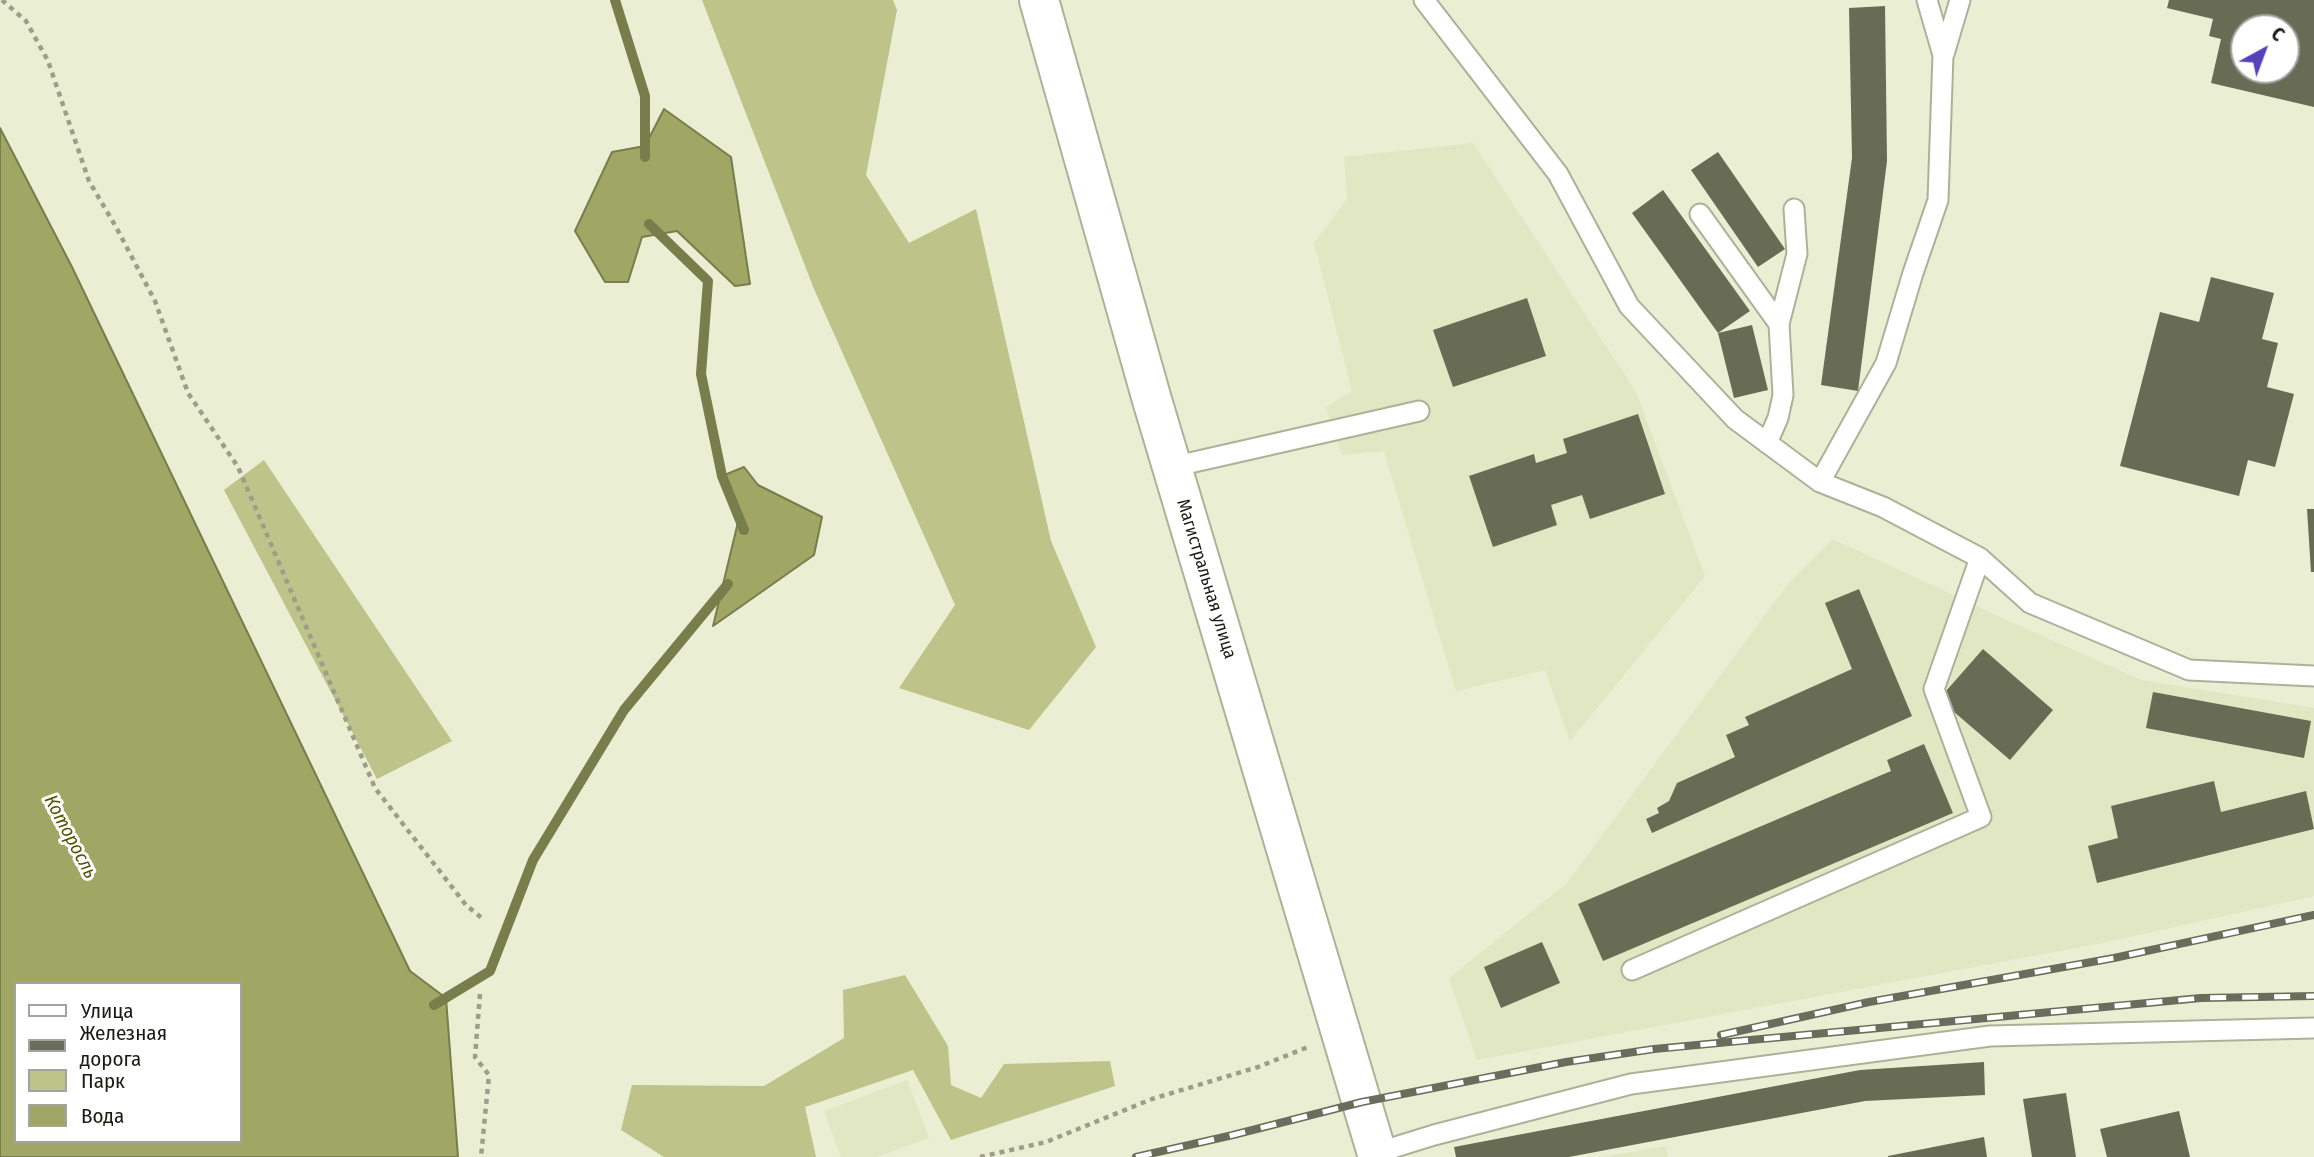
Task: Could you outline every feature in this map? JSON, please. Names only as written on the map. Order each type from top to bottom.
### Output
[{"type":"main road","name":"Магистральная улица","points":[[1039,0],[1172,467],[1377,1155]]},
{"type":"lane","points":[[1424,0],[1558,174],[1629,306],[1735,419],[1820,482],[1883,507],[1980,558],[2030,603],[2189,670],[2314,676]]},
{"type":"lane","points":[[1927,0],[1944,55]]},
{"type":"lane","points":[[1820,482],[1886,363],[1938,200],[1944,55],[1960,0]]},
{"type":"lane","points":[[1767,443],[1779,418],[1783,395],[1779,324],[1797,254],[1794,209]]},
{"type":"lane","points":[[1700,214],[1779,324]]},
{"type":"lane","points":[[1172,467],[1419,411]]},
{"type":"lane","points":[[1632,970],[1981,817],[1934,689],[1980,558]]},
{"type":"lane","points":[[1377,1155],[1434,1135],[1631,1084],[1976,1037],[2314,1028]]},
{"type":"path","points":[[2,0],[26,21],[48,61],[89,181],[155,301],[188,393],[238,467],[375,788],[466,905],[483,919]]},
{"type":"path","points":[[480,994],[475,1057],[489,1075],[481,1157]]},
{"type":"path","points":[[980,1157],[1046,1143],[1152,1099],[1258,1066],[1342,1034]]},
{"type":"shaded area","points":[[1473,143],[1636,392],[1705,576],[1570,741],[1545,670],[1456,691],[1384,451],[1342,455],[1326,407],[1352,391],[1314,243],[1347,199],[1344,157]]},
{"type":"shaded area","points":[[1833,539],[2141,680],[2314,708],[2314,896],[2102,943],[1477,1060],[1449,978],[1566,884],[1788,584]]},
{"type":"shaded area","points":[[907,1080],[929,1138],[877,1157],[841,1157],[824,1111]]},
{"type":"shaded area","points":[[1666,1146],[1668,1157],[1602,1157]]},
{"type":"green space","points":[[702,0],[893,0],[897,10],[866,175],[909,243],[976,209],[1051,541],[1096,647],[1029,730],[899,688],[955,605],[814,289]]},
{"type":"green space","points":[[264,460],[452,741],[377,779],[224,490]]},
{"type":"green space","points":[[905,975],[948,1046],[951,1085],[981,1098],[1004,1064],[1110,1061],[1115,1086],[951,1140],[913,1070],[805,1107],[816,1157],[664,1157],[621,1130],[632,1085],[764,1086],[844,1038],[843,990]]},
{"type":"water","points":[[664,109],[731,157],[750,284],[735,286],[677,231],[642,237],[628,282],[605,282],[575,231],[612,152],[645,146]]},
{"type":"water","name":"Которосль","points":[[0,128],[72,267],[410,971],[446,998],[458,1157],[0,1157]]},
{"type":"water","points":[[744,467],[758,485],[822,517],[814,555],[713,626],[739,518],[722,476]]},
{"type":"building","points":[[2169,0],[2314,0],[2314,107],[2211,83],[2221,39],[2209,36],[2213,19],[2167,8]]},
{"type":"building","points":[[1885,6],[1887,161],[1858,391],[1821,385],[1852,158],[1849,8]]},
{"type":"building","points":[[1718,152],[1785,249],[1758,267],[1691,170]]},
{"type":"building","points":[[1663,190],[1750,311],[1718,333],[1632,213]]},
{"type":"building","points":[[2211,277],[2274,293],[2262,339],[2278,343],[2267,387],[2294,394],[2275,467],[2248,460],[2239,496],[2120,466],[2160,312],[2199,322]]},
{"type":"building","points":[[1527,298],[1546,356],[1453,387],[1433,330]]},
{"type":"building","points":[[1752,325],[1768,390],[1734,398],[1718,333]]},
{"type":"building","points":[[1638,414],[1665,494],[1590,519],[1582,495],[1551,505],[1557,525],[1493,547],[1469,476],[1534,454],[1536,463],[1567,453],[1563,439]]},
{"type":"building","points":[[2307,509],[2314,509],[2314,572],[2311,572]]},
{"type":"building","points":[[1859,589],[1912,716],[1652,833],[1646,819],[1659,813],[1657,808],[1669,801],[1677,783],[1735,757],[1726,735],[1749,725],[1745,717],[1852,669],[1825,603]]},
{"type":"building","points":[[1983,649],[2053,710],[2010,760],[1939,699]]},
{"type":"building","points":[[2153,692],[2311,721],[2304,758],[2146,728]]},
{"type":"building","points":[[1924,744],[1953,813],[1603,961],[1578,904],[1891,771],[1887,760]]},
{"type":"building","points":[[2214,781],[2221,812],[2306,791],[2314,829],[2097,883],[2088,846],[2118,838],[2111,806]]},
{"type":"building","points":[[1542,942],[1560,983],[1501,1008],[1484,967]]},
{"type":"building","points":[[1984,1062],[1985,1095],[1865,1101],[1569,1157],[1456,1157],[1454,1147],[1860,1070]]},
{"type":"building","points":[[2066,1093],[2076,1157],[2032,1157],[2023,1099]]},
{"type":"building","points":[[2179,1111],[2190,1157],[2107,1157],[2100,1129]]},
{"type":"building","points":[[1984,1137],[1987,1157],[1888,1157],[1888,1156]]},
{"type":"waterway","points":[[615,0],[645,96],[645,157]]},
{"type":"waterway","points":[[649,224],[708,281],[701,374],[722,476],[744,530]]},
{"type":"waterway","points":[[434,1005],[490,971],[533,860],[624,710],[728,584]]},
{"type":"railway","points":[[1721,1035],[1869,1002],[2114,958],[2314,915]]},
{"type":"railway","points":[[1136,1157],[1362,1102],[1566,1062],[1654,1049],[2201,998],[2314,996]]}]
